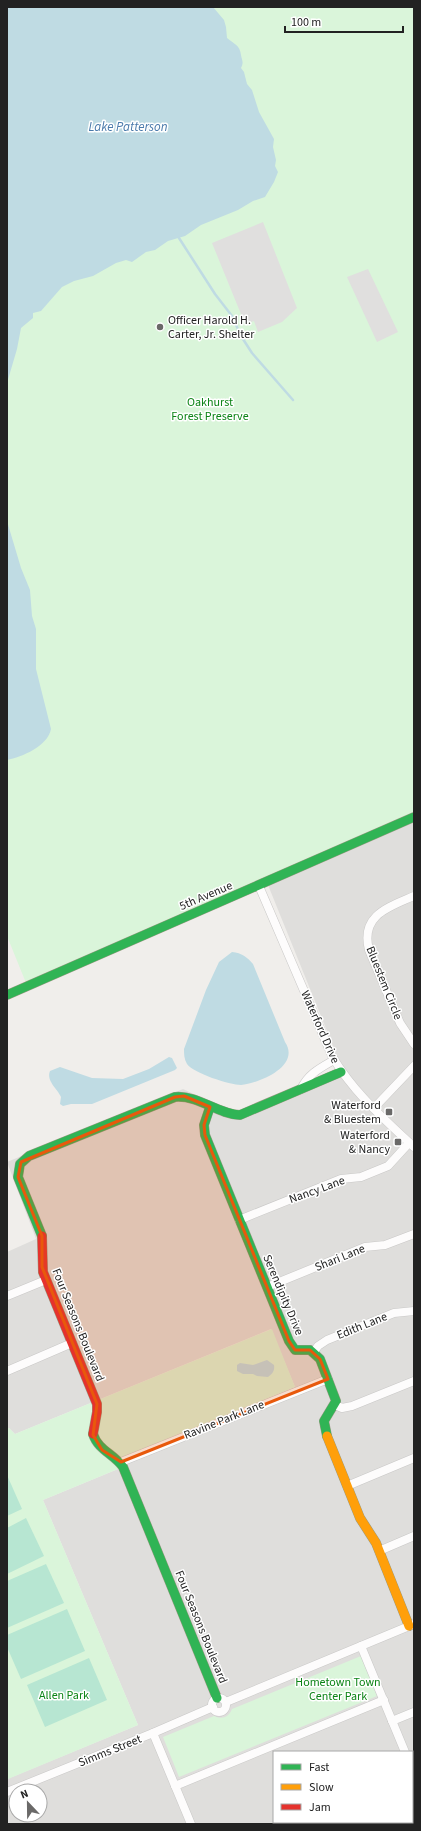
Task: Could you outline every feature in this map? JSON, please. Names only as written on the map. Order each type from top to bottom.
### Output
[{"type":"street","name":"5th Avenue","points":[[7,995],[414,817]]},
{"type":"street","name":"Waterford Drive","points":[[258,886],[334,1060],[349,1083],[412,1145]]},
{"type":"street","name":"Bluestem Circle","points":[[414,896],[380,912],[371,924],[367,937],[369,950],[400,1022],[414,1044]]},
{"type":"street","points":[[301,1089],[306,1079],[314,1072],[334,1060]]},
{"type":"street","points":[[374,1108],[414,1066]]},
{"type":"street","name":"Four Seasons Boulevard","points":[[217,1698],[121,1462],[119,1459],[102,1450],[96,1441],[93,1429],[98,1409],[97,1404],[46,1280],[42,1267],[42,1236],[18,1177],[18,1167],[21,1162],[29,1156],[175,1097],[184,1096],[230,1115],[240,1115],[342,1072]]},
{"type":"street","name":"Serendipity Drive","points":[[210,1107],[204,1125],[205,1135],[292,1347],[299,1351],[310,1350],[314,1352]]},
{"type":"street","name":"Nancy Lane","points":[[239,1220],[341,1179],[361,1177],[388,1166],[412,1145]]},
{"type":"street","name":"Shari Lane","points":[[267,1287],[365,1247],[385,1245],[414,1234]]},
{"type":"street","points":[[7,1296],[46,1280]]},
{"type":"street","name":"Edith Lane","points":[[314,1352],[318,1346],[327,1340],[394,1313],[414,1310]]},
{"type":"street","points":[[7,1371],[72,1343]]},
{"type":"street","points":[[314,1352],[320,1359],[334,1395],[335,1406],[326,1417],[324,1426],[360,1518],[379,1550],[412,1625]]},
{"type":"street","name":"Ravine Park Lane","points":[[121,1462],[328,1379]]},
{"type":"street","points":[[335,1406],[342,1408],[352,1406],[414,1382]]},
{"type":"street","points":[[347,1486],[414,1458]]},
{"type":"street","points":[[379,1550],[414,1536]]},
{"type":"street","name":"Simms Street","points":[[7,1792],[154,1733],[213,1707],[218,1712],[223,1711],[226,1707],[226,1702],[412,1625]]},
{"type":"street","points":[[361,1646],[405,1751]]},
{"type":"street","points":[[213,1707],[213,1701],[217,1698],[222,1698],[226,1702]]},
{"type":"street","points":[[175,1786],[384,1700]]},
{"type":"street","points":[[392,1721],[414,1712]]},
{"type":"street","points":[[154,1733],[191,1824]]},
{"type":"highlighted area","points":[[184,1096],[210,1107],[204,1125],[205,1135],[289,1341],[295,1350],[310,1350],[320,1359],[328,1379],[121,1462],[102,1450],[93,1435],[97,1404],[42,1267],[42,1236],[18,1177],[21,1162],[175,1097]]},
{"type":"shaded area","points":[[263,222],[297,308],[282,322],[258,332],[254,321],[245,324],[212,243]]},
{"type":"shaded area","points":[[368,269],[398,332],[377,342],[347,277]]},
{"type":"shaded area","points":[[414,822],[414,1824],[7,1824],[7,1779],[138,1725],[43,1500],[118,1469],[115,1460],[295,1387],[271,1329],[15,1434],[7,1428],[7,1252],[36,1239],[7,1162],[183,1089],[235,1113],[342,1068],[268,885]]},
{"type":"green space","name":"Oakhurst Forest Preserve","points":[[7,7],[414,7],[414,812],[26,983],[7,936]]},
{"type":"green space","name":"Allen Park","points":[[272,1329],[295,1387],[115,1460],[118,1469],[43,1500],[138,1725],[8,1779],[7,1428],[15,1434]]},
{"type":"green space","points":[[7,1475],[22,1509],[7,1516]]},
{"type":"green space","points":[[26,1518],[44,1556],[7,1574],[7,1528]]},
{"type":"green space","points":[[46,1564],[64,1603],[7,1628],[7,1581]]},
{"type":"green space","points":[[67,1609],[85,1651],[21,1679],[7,1647],[7,1635]]},
{"type":"green space","name":"Hometown Town Center Park","points":[[361,1656],[377,1696],[179,1777],[163,1737],[214,1716],[220,1718],[225,1717],[232,1709]]},
{"type":"green space","points":[[89,1658],[107,1700],[45,1727],[27,1685]]},
{"type":"water","name":"Lake Patterson","points":[[7,7],[213,7],[224,20],[227,38],[239,49],[242,62],[241,68],[244,72],[247,84],[252,90],[259,112],[274,139],[273,147],[276,160],[275,166],[278,172],[265,197],[201,225],[185,236],[168,241],[155,250],[146,252],[132,262],[126,260],[116,263],[93,276],[74,281],[62,287],[41,311],[33,313],[33,318],[21,328],[17,349],[7,383]]},
{"type":"water","points":[[7,521],[21,568],[30,590],[32,616],[36,629],[36,669],[51,729],[45,741],[34,750],[7,760]]},
{"type":"water","points":[[232,952],[239,953],[249,959],[253,964],[288,1051],[288,1059],[276,1072],[258,1081],[241,1085],[221,1081],[196,1071],[187,1064],[184,1055],[184,1049],[206,990],[219,962]]},
{"type":"water","points":[[169,1057],[172,1058],[177,1068],[175,1070],[92,1104],[71,1104],[63,1106],[60,1104],[61,1097],[49,1078],[50,1071],[60,1067],[92,1078],[123,1079],[149,1069]]},
{"type":"water","points":[[267,1360],[274,1365],[273,1372],[268,1377],[243,1374],[237,1371],[237,1365],[240,1363],[253,1365]]},
{"type":"waterway","points":[[179,238],[215,294],[232,316],[241,336],[252,353],[293,400]]},
{"type":"traffic: fast","points":[[7,995],[414,817]]},
{"type":"traffic: fast","points":[[42,1236],[18,1177],[20,1164],[29,1156],[175,1097],[192,1099],[232,1114],[240,1115],[341,1072]]},
{"type":"traffic: fast","points":[[210,1107],[204,1125],[205,1135],[289,1341],[295,1350],[310,1350],[320,1359],[336,1401],[324,1421],[327,1436]]},
{"type":"traffic: fast","points":[[93,1434],[102,1448],[123,1467],[217,1698]]},
{"type":"traffic: slow","points":[[327,1436],[360,1518],[376,1543],[409,1626]]},
{"type":"traffic: jam","points":[[42,1236],[43,1272],[97,1404],[93,1434]]},
{"type":"place","name":"Officer Harold H. Carter, Jr. Shelter","points":[[160,327]]},
{"type":"place","name":"Waterford & Bluestem","points":[[389,1112]]},
{"type":"place","name":"Waterford & Nancy","points":[[398,1142]]}]
